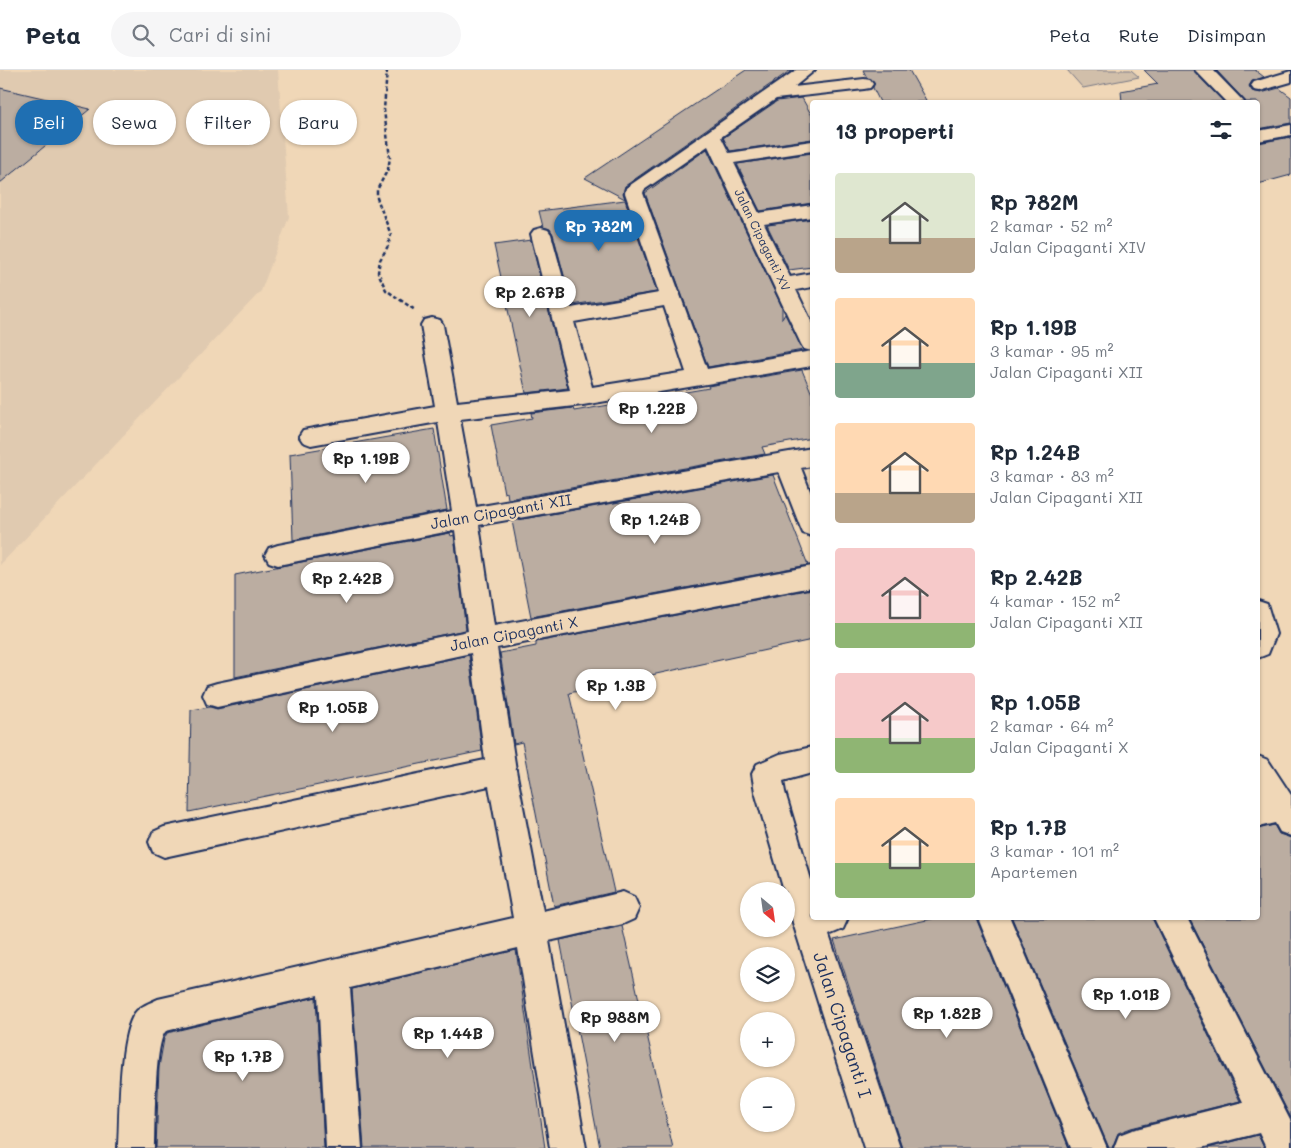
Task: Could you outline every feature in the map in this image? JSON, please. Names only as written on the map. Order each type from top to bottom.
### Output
[{"type":"street","points":[[700,379],[634,193],[640,184],[807,70]]},
{"type":"street","points":[[1203,70],[1233,100]]},
{"type":"street","points":[[1260,86],[1291,76]]},
{"type":"street","points":[[772,94],[864,83]]},
{"type":"street","points":[[1261,131],[1291,130]]},
{"type":"street","name":"Jalan Cipaganti XV","points":[[712,136],[810,340]]},
{"type":"street","points":[[723,159],[810,146]]},
{"type":"street","points":[[752,220],[810,211]]},
{"type":"street","points":[[541,234],[583,397]]},
{"type":"street","points":[[784,285],[810,280]]},
{"type":"street","points":[[562,317],[671,298]]},
{"type":"street","points":[[432,325],[466,518],[484,639],[500,770],[531,929],[568,1148]]},
{"type":"street","points":[[311,436],[448,412],[512,403],[583,397],[810,359]]},
{"type":"street","name":"Jalan Cipaganti XII","points":[[278,555],[466,518],[810,457]]},
{"type":"street","points":[[787,461],[810,521]]},
{"type":"street","name":"Jalan Cipaganti X","points":[[217,695],[484,639],[810,576]]},
{"type":"street","points":[[1260,620],[1263,632],[1260,644]]},
{"type":"street","name":"Jalan Cipaganti I","points":[[810,760],[780,767],[767,774],[770,792],[810,894]]},
{"type":"street","points":[[164,842],[500,770]]},
{"type":"street","points":[[1260,775],[1277,814]]},
{"type":"street","points":[[136,1148],[141,1052],[147,1025],[158,1016],[172,1011],[334,977],[623,908]]},
{"type":"street","name":"Jalan Cipaganti I","points":[[820,920],[882,1148]]},
{"type":"street","points":[[995,920],[1089,1148]]},
{"type":"street","points":[[1171,920],[1285,1148]]},
{"type":"street","points":[[334,977],[344,1148]]},
{"type":"street","points":[[1132,1148],[1268,1113]]},
{"type":"path","points":[[387,70],[384,116],[388,127],[389,163],[385,179],[377,190],[378,205],[391,236],[388,246],[379,257],[378,270],[380,282],[388,291],[426,317],[432,325]]},
{"type":"shaded area","points":[[0,70],[278,70],[280,145],[284,145],[289,217],[261,291],[0,565]]},
{"type":"shaded area","points":[[1067,70],[1131,70],[1139,77],[1083,88]]},
{"type":"building","points":[[746,70],[791,70],[625,186],[623,193],[625,199],[585,178]]},
{"type":"building","points":[[863,70],[909,70],[926,100],[879,100],[873,88],[874,83],[867,78]]},
{"type":"building","points":[[1144,70],[1193,70],[1222,100],[1122,100],[1121,91],[1158,84]]},
{"type":"building","points":[[1216,70],[1255,70],[1264,77],[1252,81],[1249,86],[1252,91],[1261,93],[1279,88],[1291,97],[1291,123],[1260,129],[1260,100],[1244,100]]},
{"type":"building","points":[[0,88],[51,100],[15,100],[15,145],[46,145],[0,183]]},
{"type":"building","points":[[802,98],[810,112],[810,139],[730,151],[723,138],[777,101]]},
{"type":"building","points":[[83,107],[90,109],[83,115]]},
{"type":"building","points":[[1291,137],[1291,175],[1260,183],[1260,143]]},
{"type":"building","points":[[707,149],[782,307],[782,319],[785,314],[803,350],[708,367],[645,193]]},
{"type":"building","points":[[810,153],[810,203],[760,211],[737,164]]},
{"type":"building","points":[[625,200],[657,292],[572,305],[553,234],[550,229],[543,227],[539,211]]},
{"type":"building","points":[[810,219],[810,267],[789,270],[767,225]]},
{"type":"building","points":[[531,240],[568,388],[526,393],[494,245]]},
{"type":"building","points":[[802,370],[810,389],[810,438],[762,447],[765,454],[508,499],[507,492],[504,493],[491,425],[532,418],[531,413],[573,408],[574,411],[709,388],[708,386]]},
{"type":"building","points":[[434,429],[447,510],[293,540],[290,454]]},
{"type":"building","points":[[773,475],[808,565],[531,617],[512,521]]},
{"type":"building","points":[[450,533],[451,536],[454,535],[466,630],[235,677],[235,575]]},
{"type":"building","points":[[810,589],[810,640],[569,693],[614,892],[554,906],[522,742],[514,744],[500,653],[536,646],[536,642]]},
{"type":"building","points":[[469,655],[482,751],[189,812],[191,710],[210,707],[217,709]]},
{"type":"building","points":[[1274,825],[1279,834],[1291,838],[1291,1118],[1190,920],[1260,920],[1260,828]]},
{"type":"building","points":[[927,920],[977,920],[1069,1148],[902,1148],[834,940]]},
{"type":"building","points":[[1013,920],[1153,920],[1240,1101],[1131,1128],[1118,1133],[1112,1148],[1109,1148]]},
{"type":"building","points":[[622,926],[673,1148],[600,1148],[560,940]]},
{"type":"building","points":[[516,950],[545,1148],[364,1148],[352,989]]},
{"type":"building","points":[[316,997],[324,1148],[156,1148],[159,1067],[164,1039],[167,1033]]},
{"type":"building","points":[[1258,1135],[1264,1148],[1208,1148]]}]
